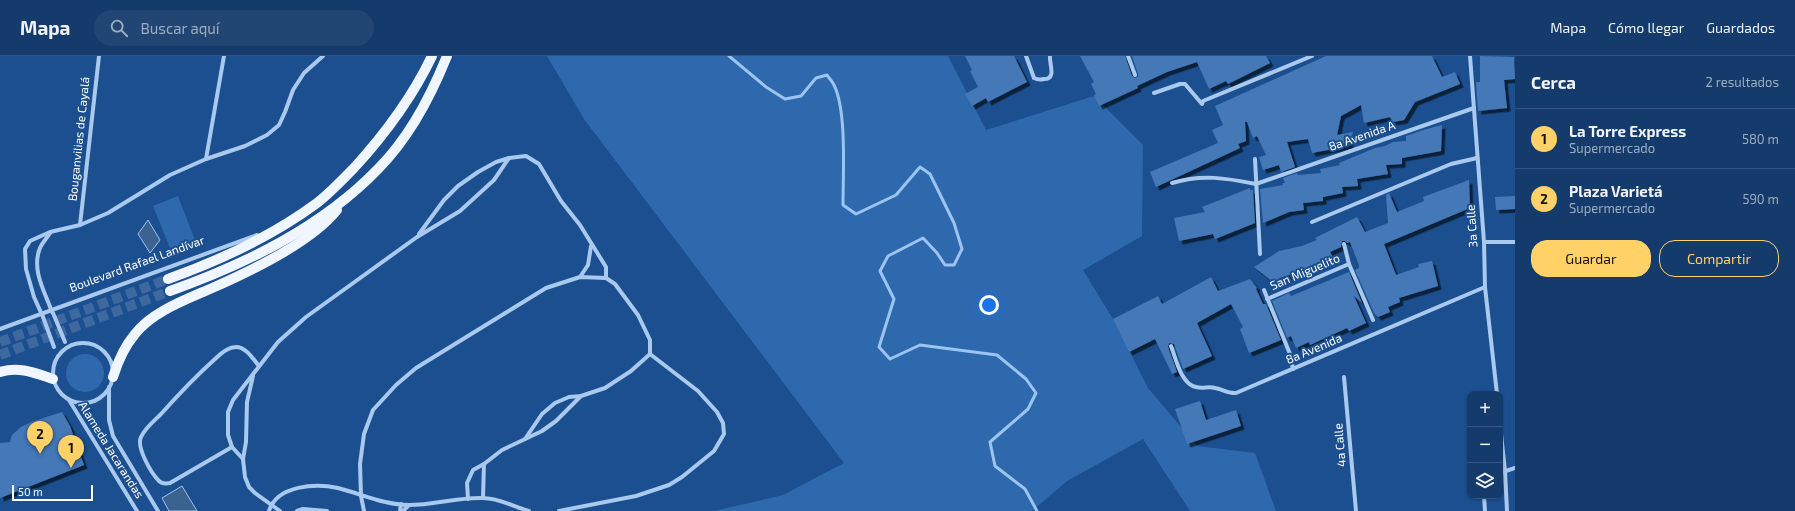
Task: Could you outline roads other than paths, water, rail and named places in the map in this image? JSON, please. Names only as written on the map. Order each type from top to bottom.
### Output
[{"type":"main road","name":"Boulevard Rafael Landívar","points":[[168,279],[208,265],[247,246],[284,226],[318,203],[335,188],[374,146],[406,103],[419,82],[432,56]]},
{"type":"main road","points":[[111,382],[124,349],[135,333],[154,318],[192,297],[251,270],[280,254],[307,237],[332,217],[346,200],[379,168],[407,132],[434,87],[447,56]]},
{"type":"main road","points":[[170,291],[213,276],[285,240],[346,200]]},
{"type":"main road","points":[[0,372],[16,369],[24,370],[53,379]]},
{"type":"street","name":"Bouganvilias de Cayalá","points":[[80,225],[99,56]]},
{"type":"street","points":[[206,159],[225,56]]},
{"type":"street","points":[[59,354],[54,347],[34,297],[26,269],[25,249],[30,241],[50,232],[80,225],[108,213],[170,175],[206,159],[245,146],[267,135],[279,125],[293,90],[304,73],[323,56]]},
{"type":"street","points":[[1026,56],[1034,78],[1047,80],[1052,74],[1050,56]]},
{"type":"street","points":[[1128,56],[1135,75]]},
{"type":"street","points":[[1154,93],[1184,84],[1202,104],[1203,101],[1312,56]]},
{"type":"street","name":"3a Calle","points":[[1470,56],[1484,242],[1485,287],[1497,391]]},
{"type":"street","name":"8a Avenida A","points":[[1256,184],[1474,108]]},
{"type":"street","points":[[417,237],[430,218],[458,186],[496,162],[509,158],[526,156],[539,164],[561,201],[580,225],[606,267],[606,278]]},
{"type":"street","points":[[244,460],[232,448],[228,435],[228,412],[233,400],[278,342],[306,318],[417,237],[460,211],[494,180],[509,158]]},
{"type":"street","points":[[1312,222],[1451,164],[1477,158]]},
{"type":"street","points":[[1255,159],[1260,254]]},
{"type":"street","points":[[1172,183],[1202,177],[1256,184]]},
{"type":"street","name":"Boulevard Rafael Landívar","points":[[0,329],[284,226]]},
{"type":"street","points":[[50,232],[40,247],[37,265],[44,294],[65,342],[69,346]]},
{"type":"street","points":[[1484,242],[1515,242]]},
{"type":"street","name":"San Miguelito","points":[[1344,244],[1350,264],[1372,320]]},
{"type":"street","points":[[580,277],[588,265],[591,245]]},
{"type":"street","name":"San Miguelito","points":[[1267,299],[1350,264]]},
{"type":"street","points":[[364,511],[361,496],[360,464],[364,434],[373,410],[396,385],[416,368],[546,288],[580,277],[606,278],[615,284],[638,315],[650,340],[650,354]]},
{"type":"street","name":"8a Avenida","points":[[1171,346],[1183,375],[1188,382],[1198,388],[1213,387],[1228,393],[1236,394],[1485,287]]},
{"type":"street","name":"San Miguelito","points":[[1264,290],[1290,354],[1294,368]]},
{"type":"street","points":[[81,343],[90,343],[105,352],[110,360],[111,382],[100,397],[87,402],[77,402],[62,394],[53,379],[53,370],[59,354],[69,346],[81,343]]},
{"type":"street","points":[[232,448],[170,483],[165,484],[159,481],[140,450],[139,442],[144,432],[177,397],[215,358],[226,351],[235,347],[245,350],[259,366]]},
{"type":"street","points":[[525,439],[542,414],[555,404],[569,396],[581,396],[605,388],[618,380],[650,354]]},
{"type":"street","points":[[559,511],[636,496],[669,485],[682,477],[714,451],[724,434],[723,423],[717,412],[698,391],[650,354]]},
{"type":"street","points":[[254,373],[247,402],[244,473],[249,487],[255,494],[280,511]]},
{"type":"street","name":"4a Calle","points":[[1344,377],[1356,511]]},
{"type":"street","name":"Alameda Jacarandas","points":[[111,382],[109,420],[113,436],[158,511]]},
{"type":"street","points":[[468,498],[467,483],[474,470],[502,450],[542,431],[556,421],[581,396]]},
{"type":"street","name":"Alameda Jacarandas","points":[[69,399],[137,511]]},
{"type":"street","points":[[1500,427],[1507,511]]},
{"type":"street","points":[[483,498],[484,464]]},
{"type":"street","points":[[1505,471],[1515,468]]},
{"type":"street","points":[[269,511],[271,505],[289,490],[303,486],[337,488],[382,502],[409,505],[468,498],[483,498],[496,500],[529,511]]},
{"type":"street","points":[[1484,499],[1486,511]]},
{"type":"street","points":[[400,511],[401,504]]},
{"type":"street","points":[[403,511],[409,505]]},
{"type":"street","points":[[297,511],[303,509],[327,511]]},
{"type":"waterway","points":[[729,56],[766,87],[785,99],[801,96],[816,78],[827,75],[834,85],[838,96],[843,126],[843,205],[856,214],[896,195],[920,167],[930,174],[954,223],[962,249],[954,265],[945,265],[937,253],[923,238],[888,256],[880,271],[894,299],[879,347],[890,359],[920,345],[997,355],[1026,379],[1036,393],[1028,409],[990,442],[995,466],[1025,489],[1037,511]]},
{"type":"tunnel","points":[[0,342],[168,279]]},
{"type":"tunnel","points":[[0,355],[170,291]]},
{"type":"place","name":"Plaza Varietá","points":[[40,454]]},
{"type":"place","name":"La Torre Express","points":[[71,468]]}]
